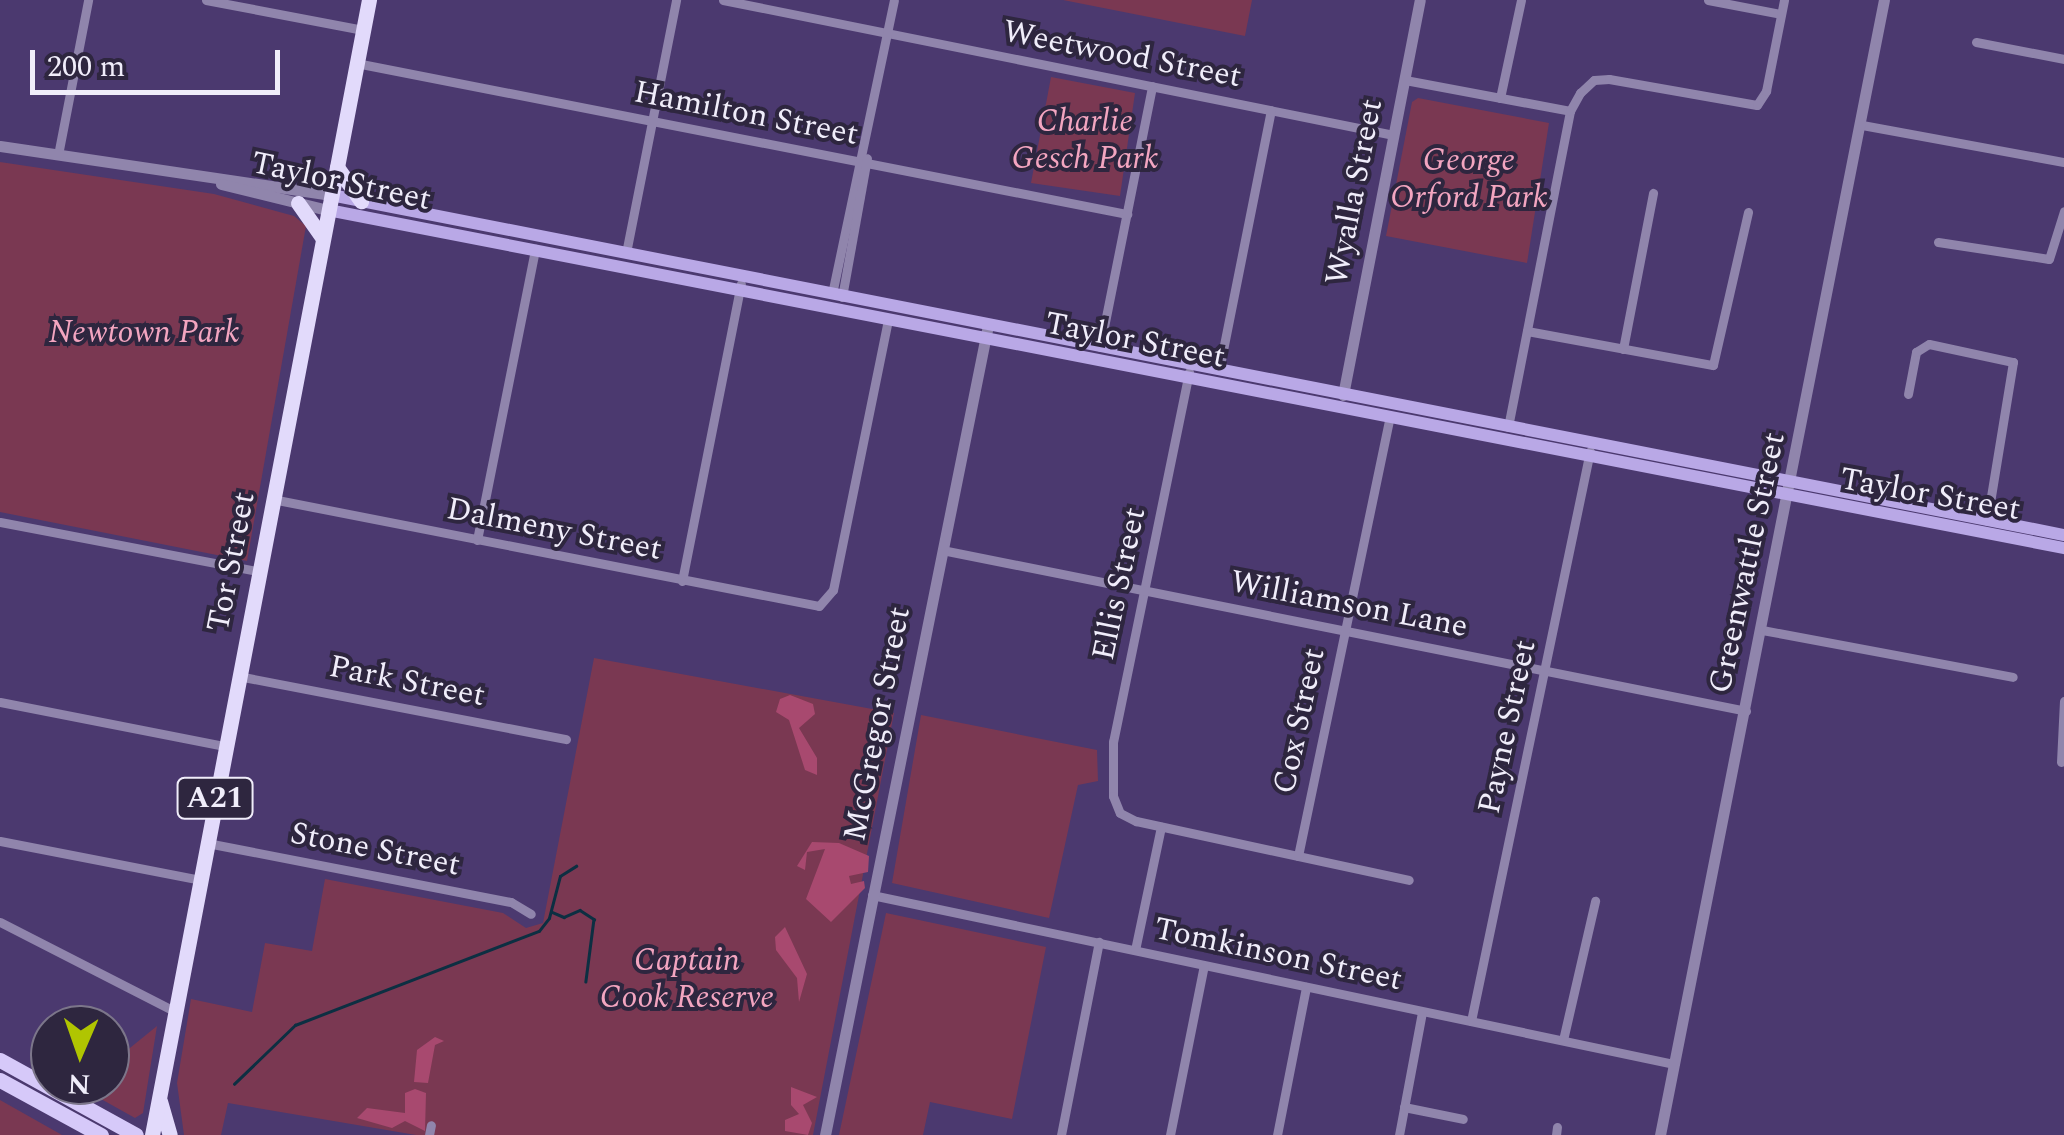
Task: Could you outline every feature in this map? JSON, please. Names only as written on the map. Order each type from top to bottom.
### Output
[{"type":"highway","name":"Tor Street","points":[[152,1135],[369,0]]},
{"type":"highway","points":[[337,167],[362,201]]},
{"type":"highway","points":[[298,203],[322,237]]},
{"type":"highway","name":"A21","points":[[159,1097],[170,1135]]},
{"type":"main road","name":"Taylor Street","points":[[329,202],[362,201],[988,324],[1100,347],[1389,420],[1590,450],[1986,527],[2064,548]]},
{"type":"main road","name":"Taylor Street","points":[[329,202],[740,292],[985,339],[1190,372],[1219,370],[1508,427],[1590,450]]},
{"type":"main road","points":[[1343,395],[1347,404],[1389,420]]},
{"type":"main road","name":"Taylor Street","points":[[1986,527],[2064,535]]},
{"type":"main road","points":[[0,1060],[129,1131],[156,1116]]},
{"type":"main road","points":[[0,1080],[100,1135]]},
{"type":"street","points":[[58,155],[88,0]]},
{"type":"street","points":[[206,0],[363,30]]},
{"type":"street","points":[[626,253],[676,0]]},
{"type":"street","name":"Weetwood Street","points":[[724,0],[1394,134]]},
{"type":"street","points":[[837,296],[894,0]]},
{"type":"street","name":"Wyalla Street","points":[[1343,395],[1420,0]]},
{"type":"street","points":[[1500,98],[1521,0]]},
{"type":"street","points":[[1708,0],[1782,14]]},
{"type":"street","points":[[1508,427],[1570,111],[1594,80],[1609,79],[1757,104],[1766,91],[1784,0]]},
{"type":"street","name":"Greenwattle Street","points":[[1660,1135],[1791,490],[1884,0]]},
{"type":"street","points":[[1976,42],[2064,59]]},
{"type":"street","name":"Hamilton Street","points":[[356,63],[1127,214]]},
{"type":"street","points":[[1405,80],[1570,111]]},
{"type":"street","points":[[1100,347],[1152,86]]},
{"type":"street","points":[[1219,370],[1271,110]]},
{"type":"street","points":[[1862,125],[2064,162]]},
{"type":"street","name":"Taylor Street","points":[[0,146],[198,176],[329,202]]},
{"type":"street","name":"Taylor Street","points":[[198,176],[298,203],[329,202]]},
{"type":"street","points":[[1623,348],[1654,193]]},
{"type":"street","points":[[1938,242],[2048,259],[2064,211]]},
{"type":"street","points":[[1527,331],[1714,365],[1748,212]]},
{"type":"street","points":[[477,540],[538,236]]},
{"type":"street","points":[[682,581],[743,277]]},
{"type":"street","name":"Dalmeny Street","points":[[272,500],[682,581],[826,604],[888,320]]},
{"type":"street","name":"McGregor Street","points":[[825,1135],[988,324]]},
{"type":"street","points":[[1908,394],[1916,352],[1929,344],[2013,362],[1986,527]]},
{"type":"street","name":"Ellis Street","points":[[1161,826],[1120,813],[1110,759],[1190,372]]},
{"type":"street","name":"Cox Street","points":[[1298,856],[1389,420]]},
{"type":"street","name":"Payne Street","points":[[1471,1021],[1590,450]]},
{"type":"street","points":[[0,522],[258,572]]},
{"type":"street","name":"Williamson Lane","points":[[942,550],[1746,711]]},
{"type":"street","points":[[1762,630],[2013,677]]},
{"type":"street","name":"Park Street","points":[[238,676],[566,739]]},
{"type":"street","points":[[2061,762],[2064,701]]},
{"type":"street","points":[[0,702],[225,746]]},
{"type":"street","points":[[1135,950],[1161,826],[1409,880]]},
{"type":"street","points":[[0,841],[200,880]]},
{"type":"street","name":"Stone Street","points":[[207,843],[511,902],[530,914]]},
{"type":"street","name":"Tomkinson Street","points":[[872,895],[1674,1064]]},
{"type":"street","points":[[1564,1040],[1595,901]]},
{"type":"street","points":[[0,922],[174,1011]]},
{"type":"street","points":[[1061,1135],[1099,942]]},
{"type":"street","points":[[1170,1135],[1204,965]]},
{"type":"street","points":[[1277,1135],[1306,987]]},
{"type":"street","points":[[1399,1135],[1422,1012]]},
{"type":"street","points":[[1404,1107],[1463,1119]]},
{"type":"green space","points":[[1063,0],[1252,0],[1245,36]]},
{"type":"green space","name":"Charlie Gesch Park","points":[[1051,77],[1135,93],[1120,196],[1031,183]]},
{"type":"green space","name":"George Orford Park","points":[[1418,98],[1549,123],[1527,263],[1386,236],[1412,102]]},
{"type":"green space","name":"Newtown Park","points":[[0,162],[214,194],[294,216],[306,226],[247,561],[0,512]]},
{"type":"green space","name":"Captain Cook Reserve","points":[[594,658],[894,713],[813,1135],[416,1135],[228,1103],[221,1135],[184,1135],[177,1083],[191,999],[252,1012],[265,943],[312,951],[325,879],[503,913],[526,928],[543,923]]},
{"type":"green space","points":[[921,715],[1097,750],[1098,781],[1078,785],[1049,918],[892,883]]},
{"type":"green space","name":"Captain Cook Reserve","points":[[886,913],[1046,947],[1012,1119],[930,1102],[923,1135],[839,1135]]},
{"type":"green space","points":[[157,1026],[143,1113],[135,1118],[112,1105],[130,1105],[130,1048]]},
{"type":"green space","points":[[0,1100],[62,1135],[0,1135]]},
{"type":"shaded area","points":[[790,695],[813,704],[815,714],[799,728],[817,758],[817,775],[805,770],[789,720],[776,712],[780,699]]},
{"type":"shaded area","points":[[812,842],[839,843],[869,856],[868,872],[849,876],[851,884],[864,881],[865,888],[831,922],[806,899],[825,849],[807,852],[805,870],[797,866]]},
{"type":"shaded area","points":[[785,927],[807,974],[799,1002],[797,978],[776,950],[775,937]]},
{"type":"shaded area","points":[[435,1037],[444,1041],[435,1045],[428,1083],[414,1082],[417,1050]]},
{"type":"shaded area","points":[[791,1087],[817,1097],[803,1105],[812,1123],[808,1135],[785,1131],[785,1120],[799,1114],[791,1105]]},
{"type":"shaded area","points":[[415,1089],[426,1093],[425,1131],[405,1121],[392,1128],[357,1118],[367,1108],[405,1113],[405,1093]]},
{"type":"waterway","points":[[234,1084],[295,1025],[539,931],[549,918],[560,876],[576,866]]},
{"type":"waterway","points":[[552,912],[564,917],[580,910],[594,919],[586,981]]}]
